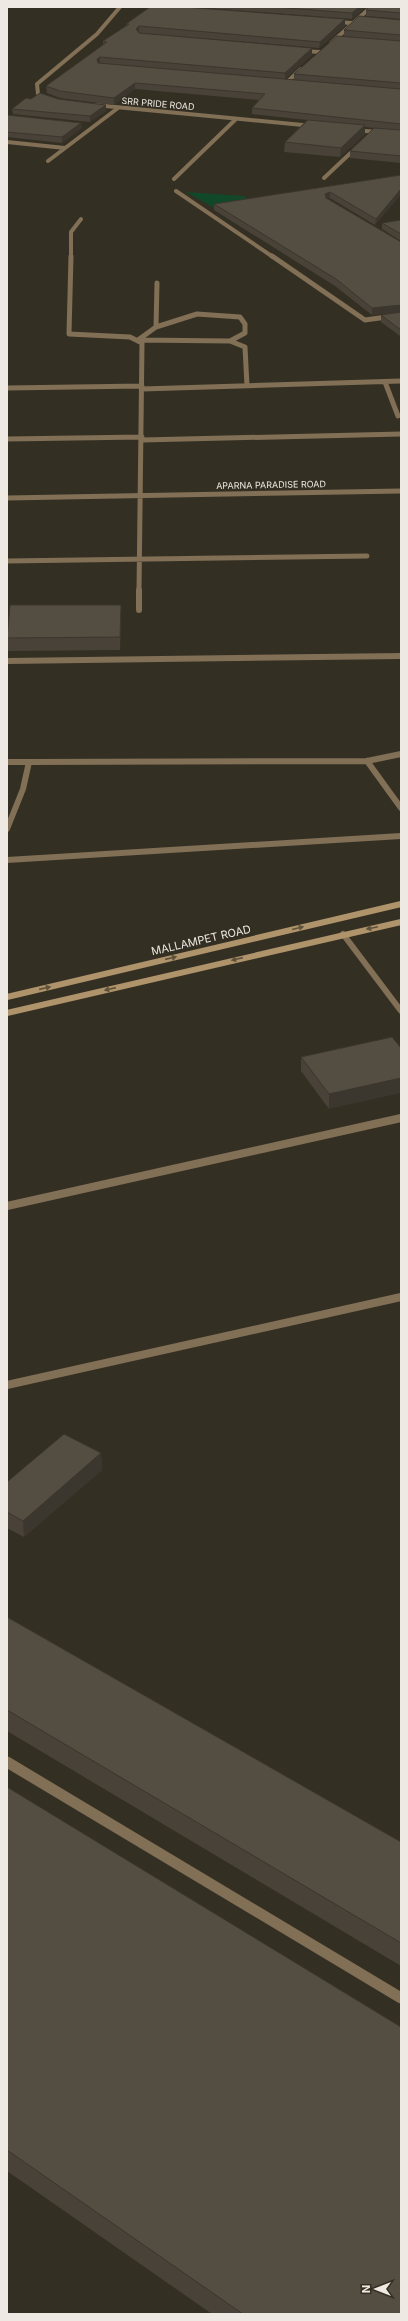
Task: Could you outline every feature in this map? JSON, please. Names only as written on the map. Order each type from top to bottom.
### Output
[{"type":"main road","name":"MALLAMPET ROAD","points":[[7,997],[401,904]]},
{"type":"main road","points":[[7,1013],[343,934],[401,922]]},
{"type":"main road","points":[[253,938],[264,953]]},
{"type":"street","points":[[50,100],[43,98],[38,94],[37,84],[97,34],[120,7]]},
{"type":"street","points":[[314,57],[371,7]]},
{"type":"street","points":[[357,20],[365,20]]},
{"type":"street","points":[[330,21],[353,23]]},
{"type":"street","points":[[335,39],[342,40]]},
{"type":"street","points":[[297,50],[320,52]]},
{"type":"street","points":[[286,83],[303,68]]},
{"type":"street","points":[[278,82],[293,84]]},
{"type":"street","name":"SRR PRIDE ROAD","points":[[88,105],[320,126]]},
{"type":"street","points":[[48,161],[118,108]]},
{"type":"street","points":[[174,179],[236,119]]},
{"type":"street","points":[[86,126],[94,126]]},
{"type":"street","points":[[350,129],[401,134]]},
{"type":"street","points":[[368,137],[373,131]]},
{"type":"street","points":[[7,142],[65,148]]},
{"type":"street","points":[[324,178],[362,142]]},
{"type":"street","points":[[176,191],[365,320],[401,315]]},
{"type":"street","points":[[81,219],[71,232],[69,334],[77,336],[130,337],[138,340],[230,341],[245,347],[247,386]]},
{"type":"street","points":[[156,326],[157,283]]},
{"type":"street","points":[[138,340],[156,326],[197,314],[240,317],[245,324],[245,333],[230,341]]},
{"type":"street","points":[[138,340],[142,343],[142,496],[139,610]]},
{"type":"street","points":[[7,388],[142,388],[401,381]]},
{"type":"street","points":[[385,382],[398,416]]},
{"type":"street","points":[[7,438],[142,439],[401,434]]},
{"type":"street","name":"APARNA PARADISE ROAD","points":[[7,498],[401,491]]},
{"type":"street","points":[[7,561],[368,556]]},
{"type":"street","points":[[7,661],[401,656]]},
{"type":"street","points":[[7,762],[367,761],[401,754]]},
{"type":"street","points":[[367,761],[401,808]]},
{"type":"street","points":[[7,829],[23,789],[29,762]]},
{"type":"street","points":[[7,860],[401,836]]},
{"type":"street","points":[[343,934],[401,1011]]},
{"type":"street","points":[[7,1206],[401,1118]]},
{"type":"street","points":[[7,1385],[401,1297]]},
{"type":"street","points":[[7,1762],[401,1998]]},
{"type":"green space","points":[[186,192],[244,196],[252,203],[216,209]]},
{"type":"building","points":[[150,7],[184,7],[345,19],[320,42],[139,26],[136,29],[139,33],[312,48],[285,73],[100,57],[97,59],[98,63],[401,89],[401,124],[252,108],[265,94],[135,83],[114,98],[60,91],[46,86],[107,42],[103,41],[129,24],[126,24]]},
{"type":"building","points":[[274,7],[359,7],[352,13]]},
{"type":"building","points":[[369,7],[401,7],[401,13],[366,10]]},
{"type":"building","points":[[359,16],[401,20],[401,35],[344,30]]},
{"type":"building","points":[[337,36],[401,41],[401,83],[294,74]]},
{"type":"building","points":[[40,93],[58,99],[106,105],[90,116],[12,109],[26,98],[31,99]]},
{"type":"building","points":[[7,115],[81,123],[62,137],[7,132]]},
{"type":"building","points":[[308,120],[365,125],[341,148],[285,142]]},
{"type":"building","points":[[374,128],[401,130],[401,156],[350,151]]},
{"type":"building","points":[[401,175],[401,189],[376,219],[330,192],[325,194],[326,198],[401,242],[401,305],[372,308],[336,279],[214,204]]},
{"type":"building","points":[[401,220],[401,234],[382,223]]},
{"type":"building","points":[[401,312],[401,330],[381,315]]},
{"type":"building","points":[[10,605],[121,605],[120,637],[7,638]]},
{"type":"building","points":[[392,1037],[401,1048],[401,1078],[329,1094],[301,1057]]},
{"type":"building","points":[[64,1434],[101,1453],[23,1521],[7,1512],[7,1482]]},
{"type":"building","points":[[7,1617],[401,1842],[401,1943],[7,1710]]},
{"type":"building","points":[[7,1787],[401,2027],[401,2314],[243,2314],[7,2150]]}]
